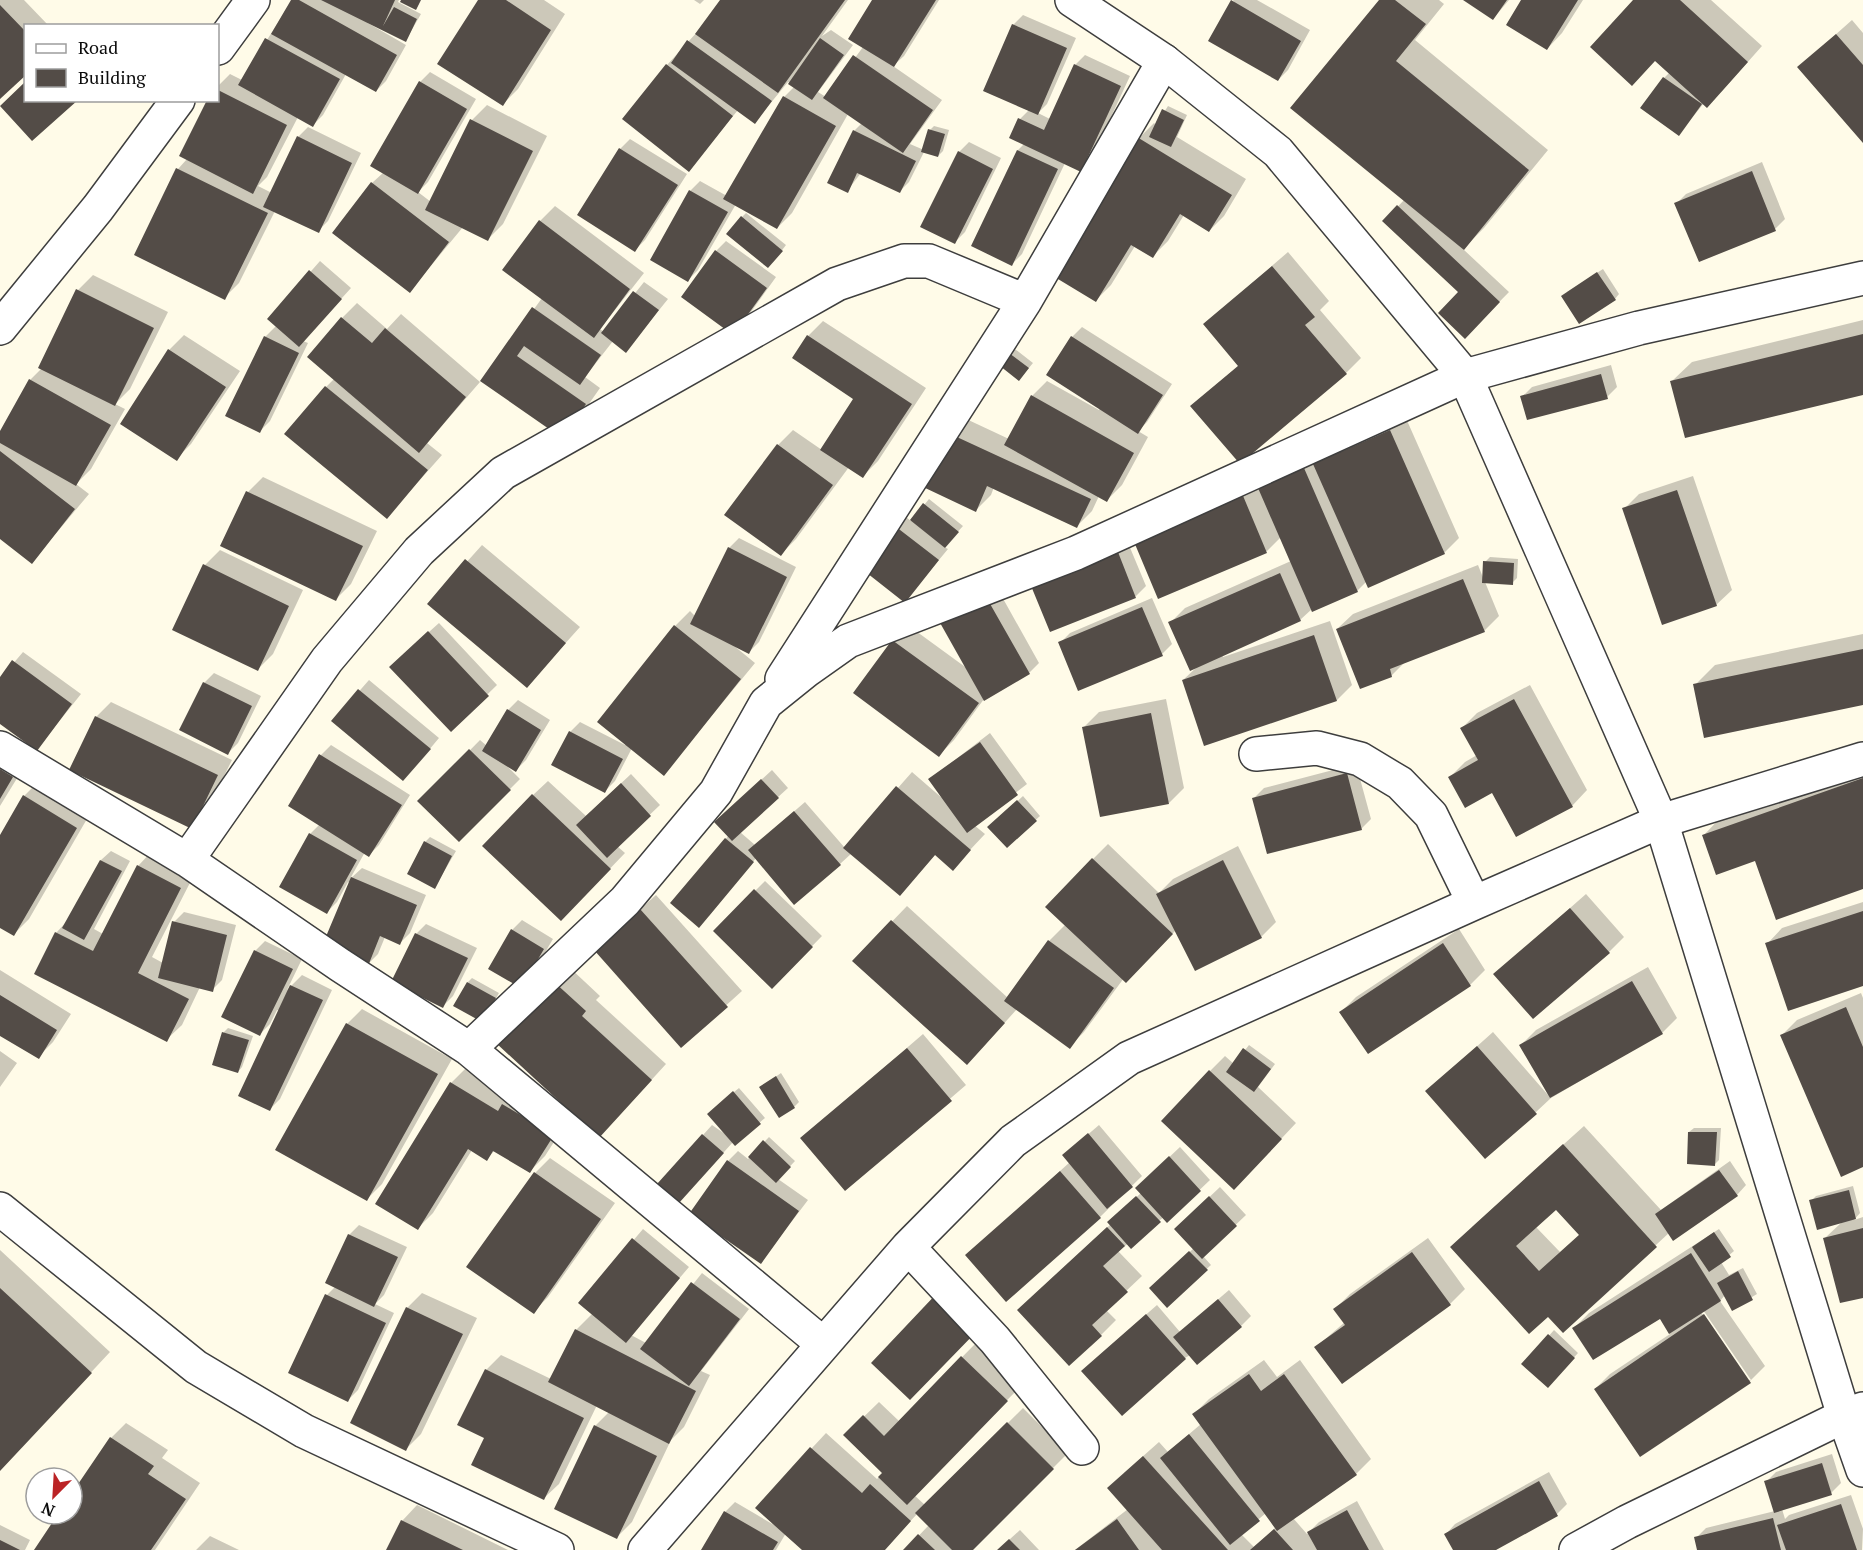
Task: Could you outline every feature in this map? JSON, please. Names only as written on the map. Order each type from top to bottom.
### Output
[{"type":"street","points":[[219,47],[253,0]]},
{"type":"street","points":[[1072,0],[1164,61],[1278,152],[1465,376],[1661,821],[1853,1413],[1863,1470]]},
{"type":"street","points":[[469,1049],[625,901],[716,792],[766,703],[1025,301],[1164,61]]},
{"type":"street","points":[[0,328],[98,208],[177,102]]},
{"type":"street","points":[[187,860],[327,660],[419,551],[503,473],[837,284],[904,261],[929,261],[1025,301]]},
{"type":"street","points":[[766,703],[848,641],[1076,553],[1465,376],[1639,328],[1863,278]]},
{"type":"street","points":[[0,748],[187,860],[340,965],[469,1049],[823,1344]]},
{"type":"street","points":[[1256,754],[1317,748],[1360,759],[1400,783],[1431,815],[1474,903]]},
{"type":"street","points":[[645,1550],[908,1247],[1013,1141],[1129,1058],[1661,821],[1863,759]]},
{"type":"street","points":[[0,1209],[196,1367],[304,1431],[557,1550]]},
{"type":"street","points":[[908,1247],[994,1340],[1082,1448]]},
{"type":"street","points":[[1576,1550],[1627,1522],[1853,1413]]},
{"type":"building","points":[[291,0],[299,0],[397,55],[376,92],[271,34]]},
{"type":"building","points":[[321,0],[395,0],[383,26],[394,7],[417,19],[406,42]]},
{"type":"building","points":[[401,0],[421,0],[416,10],[400,2]]},
{"type":"building","points":[[478,0],[506,0],[551,30],[503,106],[437,64]]},
{"type":"building","points":[[720,0],[845,0],[778,93],[695,34]]},
{"type":"building","points":[[872,0],[936,0],[894,67],[848,39]]},
{"type":"building","points":[[1231,0],[1301,41],[1278,81],[1208,41]]},
{"type":"building","points":[[1379,0],[1395,0],[1426,24],[1396,61],[1529,170],[1464,250],[1290,108]]},
{"type":"building","points":[[1463,0],[1507,0],[1493,20]]},
{"type":"building","points":[[1521,0],[1578,0],[1547,50],[1506,25]]},
{"type":"building","points":[[1633,0],[1680,0],[1748,62],[1707,108],[1655,61],[1632,86],[1590,47]]},
{"type":"building","points":[[0,5],[24,30],[24,77],[0,99]]},
{"type":"building","points":[[1012,24],[1067,48],[1038,115],[983,91]]},
{"type":"building","points":[[1836,34],[1863,65],[1863,143],[1797,67]]},
{"type":"building","points":[[265,38],[340,79],[313,127],[238,85]]},
{"type":"building","points":[[820,38],[844,55],[812,100],[788,84]]},
{"type":"building","points":[[687,40],[772,101],[755,124],[671,63]]},
{"type":"building","points":[[853,55],[933,110],[903,153],[823,98]]},
{"type":"building","points":[[666,64],[733,116],[689,172],[622,119]]},
{"type":"building","points":[[1074,64],[1121,86],[1081,172],[1009,138],[1018,118],[1044,130]]},
{"type":"building","points":[[1663,77],[1702,104],[1679,136],[1640,108]]},
{"type":"building","points":[[419,81],[467,109],[418,194],[370,166]]},
{"type":"building","points":[[24,83],[24,102],[76,102],[32,141],[0,106]]},
{"type":"building","points":[[219,91],[287,125],[253,194],[179,156],[206,102],[219,102]]},
{"type":"building","points":[[783,96],[836,126],[777,229],[723,199]]},
{"type":"building","points":[[1162,109],[1184,120],[1171,147],[1149,137]]},
{"type":"building","points":[[470,119],[533,151],[488,241],[425,210]]},
{"type":"building","points":[[928,129],[945,134],[938,157],[921,152]]},
{"type":"building","points":[[853,130],[916,161],[900,193],[857,173],[848,193],[827,183]]},
{"type":"building","points":[[297,136],[352,163],[319,233],[263,207]]},
{"type":"building","points":[[1137,137],[1232,195],[1209,232],[1180,214],[1153,258],[1131,245],[1096,302],[1053,276]]},
{"type":"building","points":[[619,148],[678,185],[635,252],[577,215]]},
{"type":"building","points":[[1017,150],[1058,169],[1012,266],[971,246]]},
{"type":"building","points":[[958,151],[993,169],[955,244],[920,227]]},
{"type":"building","points":[[176,168],[268,213],[225,300],[134,255]]},
{"type":"building","points":[[1752,171],[1776,231],[1699,262],[1674,203]]},
{"type":"building","points":[[371,182],[449,242],[410,293],[332,233]]},
{"type":"building","points":[[689,190],[728,212],[688,282],[650,260]]},
{"type":"building","points":[[1397,205],[1500,302],[1465,339],[1438,313],[1458,292],[1382,221]]},
{"type":"building","points":[[741,216],[783,251],[768,268],[726,234]]},
{"type":"building","points":[[539,220],[630,289],[594,338],[502,270]]},
{"type":"building","points":[[715,250],[767,288],[733,335],[681,297]]},
{"type":"building","points":[[1272,266],[1315,317],[1305,325],[1347,374],[1240,464],[1190,406],[1238,366],[1203,324]]},
{"type":"building","points":[[309,270],[342,299],[299,347],[267,319]]},
{"type":"building","points":[[1597,272],[1616,300],[1579,324],[1561,296]]},
{"type":"building","points":[[76,289],[154,328],[115,406],[38,368]]},
{"type":"building","points":[[633,291],[659,310],[626,353],[601,333]]},
{"type":"building","points":[[532,307],[601,355],[580,385],[524,346],[517,356],[586,404],[562,438],[480,381]]},
{"type":"building","points":[[341,317],[372,343],[385,328],[466,397],[419,453],[307,357]]},
{"type":"building","points":[[1863,334],[1863,395],[1685,438],[1670,381]]},
{"type":"building","points":[[807,335],[912,404],[863,478],[820,450],[853,399],[792,358]]},
{"type":"building","points":[[264,336],[299,353],[260,433],[225,416]]},
{"type":"building","points":[[1071,336],[1163,395],[1138,434],[1046,375]]},
{"type":"building","points":[[168,349],[226,387],[177,461],[120,424]]},
{"type":"building","points":[[1005,350],[1029,368],[1019,381],[995,362]]},
{"type":"building","points":[[1601,374],[1608,399],[1527,420],[1520,396]]},
{"type":"building","points":[[29,379],[111,425],[76,486],[0,443],[0,431]]},
{"type":"building","points":[[325,386],[428,470],[387,519],[284,434]]},
{"type":"building","points":[[1031,395],[1134,453],[1107,502],[1004,445]]},
{"type":"building","points":[[1390,430],[1445,554],[1368,588],[1313,464]]},
{"type":"building","points":[[946,432],[1091,499],[1077,528],[987,486],[976,512],[921,486]]},
{"type":"building","points":[[777,444],[833,485],[781,556],[724,515]]},
{"type":"building","points":[[0,451],[75,509],[32,564],[0,539]]},
{"type":"building","points":[[1304,468],[1358,592],[1312,612],[1258,488]]},
{"type":"building","points":[[1677,490],[1717,606],[1662,625],[1622,508]]},
{"type":"building","points":[[246,491],[363,546],[336,601],[220,546]]},
{"type":"building","points":[[1241,491],[1267,553],[1158,599],[1132,537]]},
{"type":"building","points":[[923,503],[959,532],[945,548],[910,520]]},
{"type":"building","points":[[891,523],[939,560],[905,603],[858,566]]},
{"type":"building","points":[[728,547],[787,577],[749,654],[690,624]]},
{"type":"building","points":[[1116,547],[1136,598],[1050,632],[1029,581]]},
{"type":"building","points":[[465,559],[566,643],[527,688],[427,604]]},
{"type":"building","points":[[1483,561],[1514,563],[1513,585],[1482,583]]},
{"type":"building","points":[[203,564],[289,606],[258,671],[172,630]]},
{"type":"building","points":[[1280,573],[1301,621],[1190,671],[1168,622]]},
{"type":"building","points":[[1463,579],[1485,632],[1390,669],[1392,677],[1360,689],[1336,629]]},
{"type":"building","points":[[985,595],[1030,674],[984,701],[939,621]]},
{"type":"building","points":[[1142,607],[1163,656],[1078,691],[1058,642]]},
{"type":"building","points":[[674,625],[741,679],[664,776],[597,722]]},
{"type":"building","points":[[428,631],[489,696],[451,732],[389,667]]},
{"type":"building","points":[[1314,635],[1337,701],[1204,746],[1182,680]]},
{"type":"building","points":[[892,640],[979,703],[939,757],[853,693]]},
{"type":"building","points":[[1863,649],[1863,705],[1704,738],[1693,684]]},
{"type":"building","points":[[12,660],[72,704],[37,751],[0,724],[0,677]]},
{"type":"building","points":[[203,682],[252,706],[228,755],[179,730]]},
{"type":"building","points":[[358,689],[431,749],[403,781],[331,721]]},
{"type":"building","points":[[1514,699],[1573,807],[1516,837],[1492,793],[1465,808],[1448,777],[1478,760],[1460,728]]},
{"type":"building","points":[[507,709],[541,730],[516,772],[482,751]]},
{"type":"building","points":[[1151,713],[1169,804],[1100,817],[1082,727]]},
{"type":"building","points":[[95,716],[218,775],[192,829],[69,770]]},
{"type":"building","points":[[569,731],[623,759],[605,793],[551,765]]},
{"type":"building","points":[[980,742],[1018,795],[967,833],[928,779]]},
{"type":"building","points":[[469,749],[511,790],[459,842],[417,801]]},
{"type":"building","points":[[319,754],[402,805],[369,857],[288,806]]},
{"type":"building","points":[[0,769],[13,777],[0,799]]},
{"type":"building","points":[[1347,773],[1362,830],[1267,854],[1252,798]]},
{"type":"building","points":[[1863,778],[1863,889],[1776,920],[1755,861],[1716,875],[1702,835]]},
{"type":"building","points":[[761,779],[779,798],[732,841],[714,822]]},
{"type":"building","points":[[621,783],[651,816],[607,858],[576,825]]},
{"type":"building","points":[[896,786],[971,850],[953,871],[935,855],[900,896],[843,848]]},
{"type":"building","points":[[532,794],[611,869],[561,921],[482,846]]},
{"type":"building","points":[[23,795],[77,828],[14,936],[0,928],[0,835]]},
{"type":"building","points":[[1017,800],[1037,821],[1007,848],[987,827]]},
{"type":"building","points":[[794,811],[841,865],[794,905],[748,850]]},
{"type":"building","points":[[309,833],[357,860],[327,914],[279,887]]},
{"type":"building","points":[[725,838],[754,862],[699,928],[670,903]]},
{"type":"building","points":[[424,841],[452,856],[435,889],[407,874]]},
{"type":"building","points":[[1092,858],[1173,934],[1126,983],[1045,907]]},
{"type":"building","points":[[100,860],[122,871],[84,940],[62,928]]},
{"type":"building","points":[[1223,860],[1262,938],[1195,971],[1156,894]]},
{"type":"building","points":[[137,865],[181,888],[138,973],[189,999],[167,1042],[34,974],[55,932],[93,951]]},
{"type":"building","points":[[351,877],[417,905],[400,945],[380,936],[368,966],[322,946]]},
{"type":"building","points":[[754,889],[813,947],[772,989],[713,931]]},
{"type":"building","points":[[1570,908],[1610,953],[1533,1019],[1493,974]]},
{"type":"building","points":[[640,909],[728,1007],[681,1048],[594,950]]},
{"type":"building","points":[[1863,911],[1863,986],[1788,1011],[1765,943]]},
{"type":"building","points":[[891,920],[1005,1023],[967,1065],[852,961]]},
{"type":"building","points":[[172,921],[227,935],[213,992],[158,978]]},
{"type":"building","points":[[511,929],[544,949],[521,988],[488,969]]},
{"type":"building","points":[[415,933],[468,958],[443,1008],[391,982]]},
{"type":"building","points":[[1048,940],[1114,988],[1070,1049],[1004,1001]]},
{"type":"building","points":[[1443,943],[1471,986],[1368,1054],[1339,1012]]},
{"type":"building","points":[[254,950],[293,969],[260,1036],[221,1017]]},
{"type":"building","points":[[553,981],[586,1011],[582,1016],[652,1080],[599,1138],[496,1043]]},
{"type":"building","points":[[1632,981],[1663,1034],[1550,1098],[1519,1045]]},
{"type":"building","points":[[467,982],[496,998],[482,1022],[453,1006]]},
{"type":"building","points":[[290,985],[323,1000],[270,1111],[238,1096]]},
{"type":"building","points":[[0,995],[57,1030],[39,1059],[0,1036]]},
{"type":"building","points":[[1846,1007],[1863,1047],[1863,1167],[1841,1177],[1780,1035]]},
{"type":"building","points":[[346,1023],[438,1074],[367,1201],[275,1150]]},
{"type":"building","points":[[222,1032],[249,1040],[238,1073],[212,1065]]},
{"type":"building","points":[[1477,1046],[1537,1114],[1485,1159],[1425,1091]]},
{"type":"building","points":[[907,1048],[952,1101],[845,1191],[800,1138]]},
{"type":"building","points":[[1243,1048],[1271,1069],[1254,1092],[1226,1072]]},
{"type":"building","points":[[1209,1070],[1282,1139],[1234,1190],[1161,1121]]},
{"type":"building","points":[[776,1076],[795,1108],[779,1118],[759,1087]]},
{"type":"building","points":[[450,1082],[498,1111],[502,1104],[554,1135],[530,1173],[493,1151],[487,1161],[468,1149],[418,1230],[375,1204]]},
{"type":"building","points":[[733,1091],[761,1124],[735,1146],[707,1114]]},
{"type":"building","points":[[1688,1132],[1717,1132],[1715,1166],[1687,1164]]},
{"type":"building","points":[[1088,1133],[1133,1187],[1107,1209],[1062,1155]]},
{"type":"building","points":[[702,1134],[724,1153],[679,1203],[657,1184]]},
{"type":"building","points":[[763,1140],[791,1167],[776,1183],[748,1157]]},
{"type":"building","points":[[1563,1144],[1657,1247],[1563,1333],[1548,1317],[1529,1334],[1450,1247]],"holes":[[[1556,1210],[1579,1235],[1539,1271],[1516,1246]]]},
{"type":"building","points":[[1169,1156],[1201,1191],[1167,1223],[1135,1188]]},
{"type":"building","points":[[727,1160],[799,1211],[761,1264],[689,1214]]},
{"type":"building","points":[[1719,1170],[1738,1196],[1673,1241],[1655,1214]]},
{"type":"building","points":[[1060,1171],[1101,1218],[1006,1302],[965,1255]]},
{"type":"building","points":[[534,1172],[601,1219],[534,1314],[466,1267]]},
{"type":"building","points":[[1849,1190],[1856,1219],[1817,1230],[1809,1200]]},
{"type":"building","points":[[1136,1196],[1161,1222],[1131,1249],[1107,1222]]},
{"type":"building","points":[[1209,1196],[1237,1226],[1202,1259],[1174,1229]]},
{"type":"building","points":[[1107,1227],[1125,1246],[1103,1266],[1128,1292],[1092,1325],[1102,1336],[1069,1366],[1017,1310]]},
{"type":"building","points":[[1863,1228],[1863,1298],[1840,1303],[1823,1238]]},
{"type":"building","points":[[1714,1232],[1731,1257],[1709,1272],[1692,1247]]},
{"type":"building","points":[[348,1234],[398,1257],[374,1307],[325,1283]]},
{"type":"building","points":[[632,1238],[680,1278],[626,1343],[578,1303]]},
{"type":"building","points":[[1189,1251],[1208,1270],[1167,1308],[1149,1288]]},
{"type":"building","points":[[1412,1252],[1451,1305],[1342,1384],[1314,1347],[1345,1325],[1333,1309]]},
{"type":"building","points":[[1691,1253],[1721,1301],[1669,1334],[1660,1319],[1593,1360],[1572,1328]]},
{"type":"building","points":[[1738,1271],[1753,1300],[1732,1311],[1717,1283]]},
{"type":"building","points":[[691,1282],[740,1319],[689,1386],[640,1349]]},
{"type":"building","points":[[0,1288],[92,1373],[0,1471]]},
{"type":"building","points":[[940,1290],[980,1328],[910,1400],[871,1363]]},
{"type":"building","points":[[325,1294],[386,1323],[348,1402],[288,1373]]},
{"type":"building","points":[[1218,1299],[1242,1327],[1197,1365],[1173,1337]]},
{"type":"building","points":[[406,1307],[463,1334],[406,1451],[350,1423]]},
{"type":"building","points":[[1146,1314],[1186,1359],[1122,1416],[1081,1371]]},
{"type":"building","points":[[1704,1314],[1751,1383],[1640,1457],[1594,1389]]},
{"type":"building","points":[[575,1329],[696,1391],[669,1444],[548,1382]]},
{"type":"building","points":[[1548,1334],[1575,1358],[1548,1388],[1521,1364]]},
{"type":"building","points":[[961,1356],[1008,1401],[907,1505],[878,1477],[882,1473],[843,1435],[863,1415],[884,1436]]},
{"type":"building","points":[[485,1369],[584,1418],[544,1500],[471,1465],[484,1438],[457,1425]]},
{"type":"building","points":[[1249,1374],[1261,1391],[1284,1374],[1357,1475],[1277,1531],[1192,1414]]},
{"type":"building","points":[[1007,1422],[1054,1469],[973,1550],[952,1550],[915,1513]]},
{"type":"building","points":[[594,1425],[657,1456],[617,1539],[554,1509]]},
{"type":"building","points":[[1189,1434],[1260,1521],[1230,1545],[1160,1458]]},
{"type":"building","points":[[110,1437],[154,1466],[148,1474],[186,1499],[151,1550],[34,1550],[50,1526],[84,1526],[84,1475]]},
{"type":"building","points":[[810,1447],[862,1493],[870,1484],[911,1521],[885,1550],[802,1550],[755,1508]]},
{"type":"building","points":[[1143,1456],[1228,1550],[1162,1550],[1107,1488]]},
{"type":"building","points":[[1822,1463],[1832,1495],[1774,1513],[1764,1481]]},
{"type":"building","points":[[1539,1481],[1558,1516],[1496,1550],[1453,1550],[1444,1534]]},
{"type":"building","points":[[1841,1504],[1857,1550],[1786,1550],[1777,1525]]},
{"type":"building","points":[[1347,1510],[1369,1550],[1317,1550],[1307,1532]]},
{"type":"building","points":[[724,1511],[778,1542],[773,1550],[701,1550]]},
{"type":"building","points":[[1773,1518],[1781,1550],[1697,1550],[1694,1537]]},
{"type":"building","points":[[1117,1519],[1139,1550],[1075,1550]]},
{"type":"building","points":[[401,1520],[463,1550],[386,1550]]},
{"type":"building","points":[[1274,1529],[1293,1550],[1250,1550]]},
{"type":"building","points":[[918,1534],[935,1550],[903,1550]]},
{"type":"building","points":[[1009,1539],[1020,1550],[997,1550]]},
{"type":"building","points":[[0,1540],[20,1550],[0,1550]]}]
